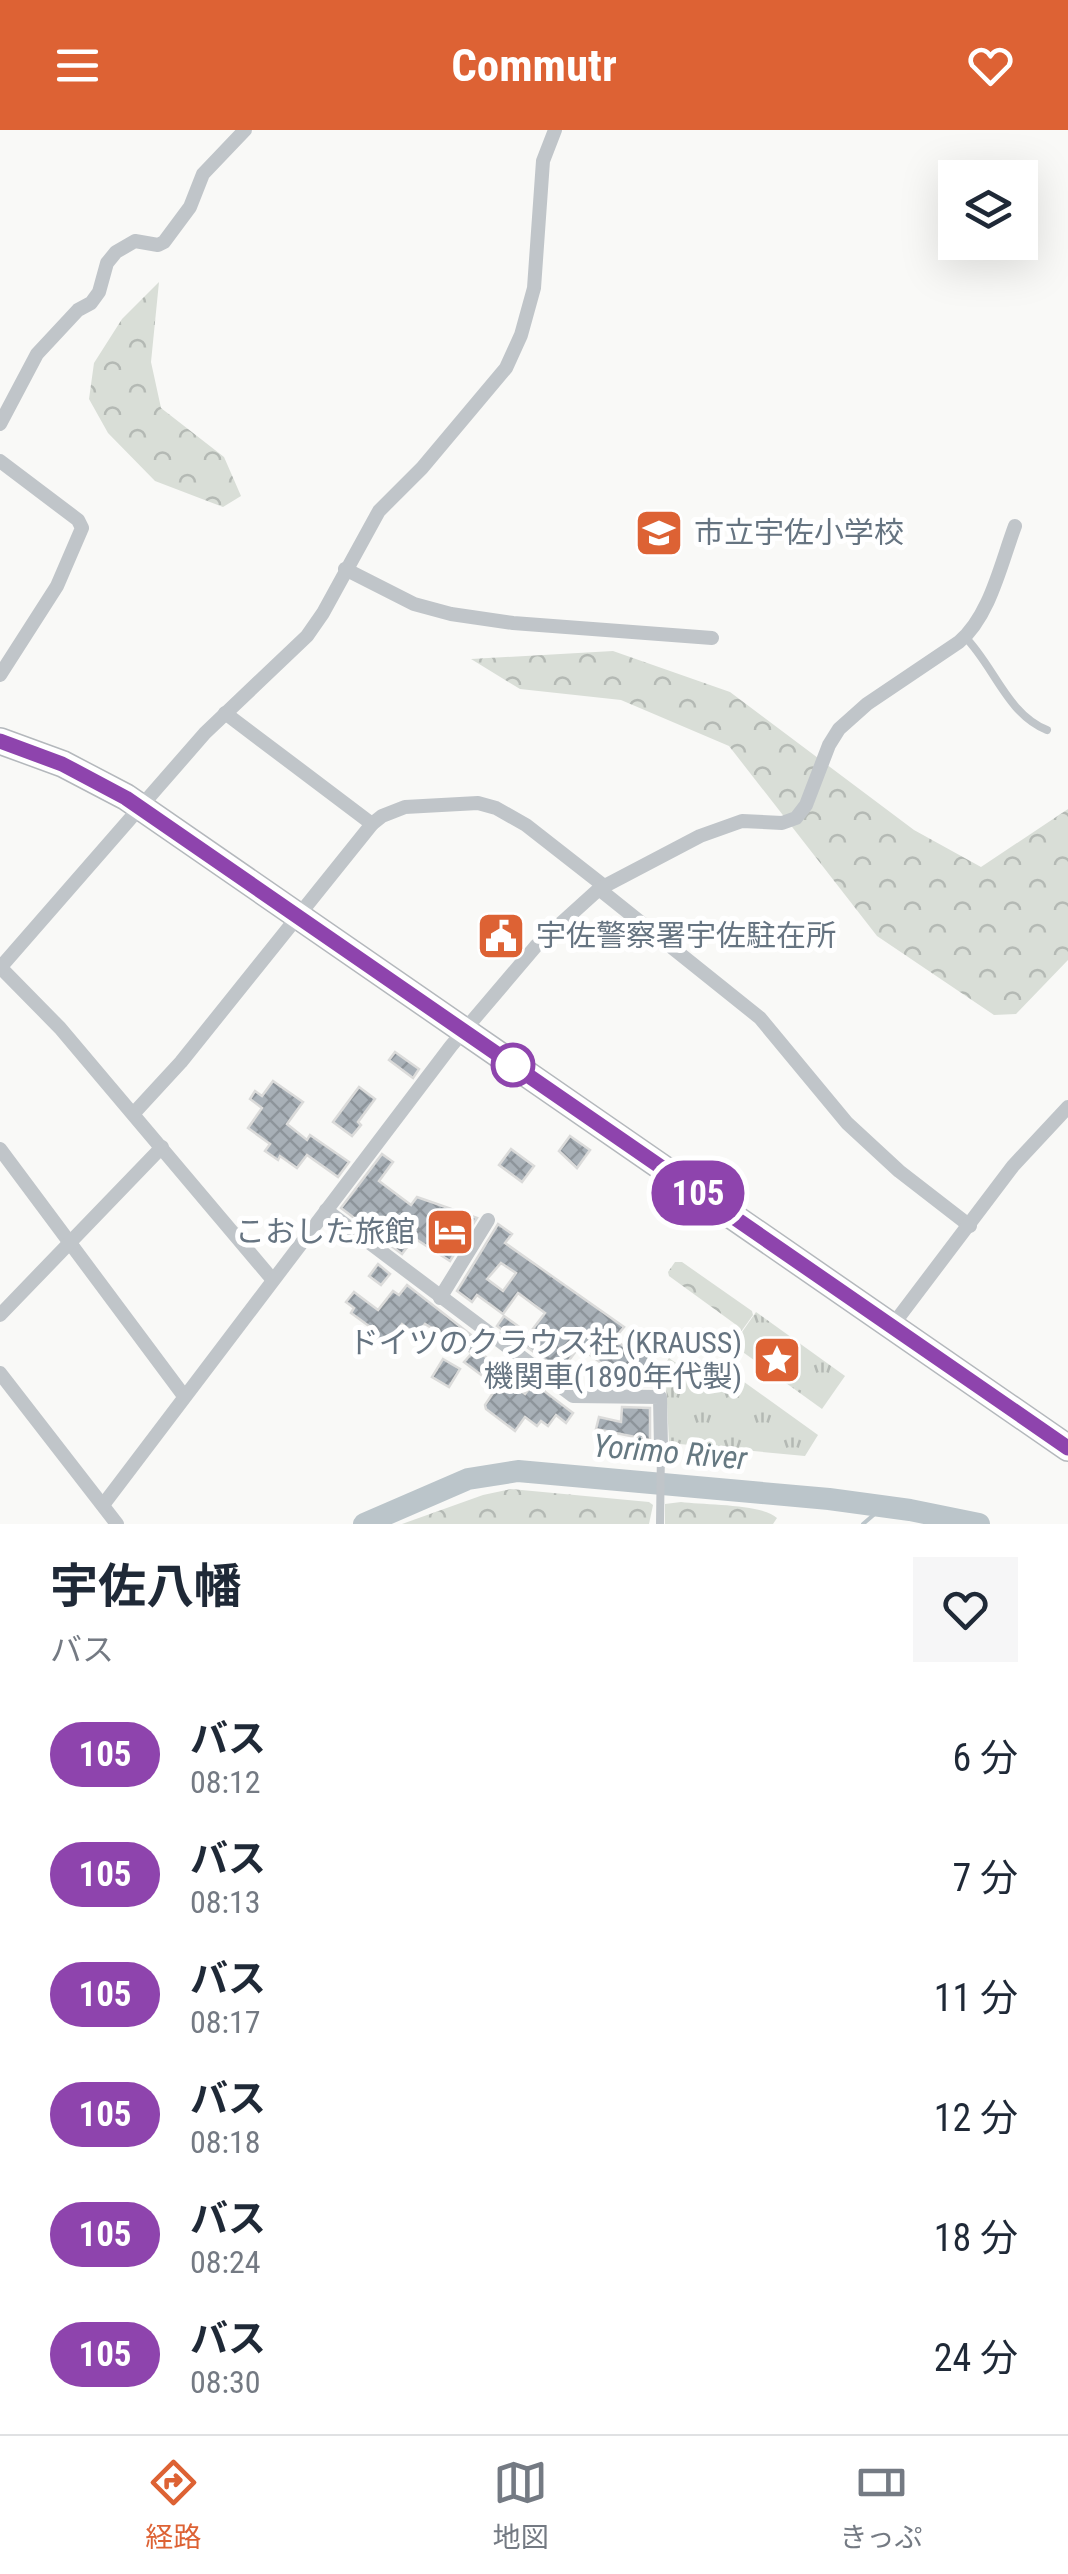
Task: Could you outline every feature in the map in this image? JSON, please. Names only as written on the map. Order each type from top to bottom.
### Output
[{"type":"highway","points":[[0,741],[62,764],[141,808],[1068,1448]]},
{"type":"street","points":[[0,424],[45,343],[99,292],[107,263],[116,252],[136,241],[158,245],[164,242],[190,206],[203,174],[245,130]]},
{"type":"street","points":[[272,1279],[3,960],[225,713],[307,636],[378,512],[487,394],[514,352],[534,288],[543,161],[555,130]]},
{"type":"street","points":[[0,461],[78,520],[82,528],[56,586],[2,667]]},
{"type":"street","points":[[102,1505],[463,1031],[536,946],[602,887],[700,836],[737,822],[782,822],[796,818],[806,806],[839,729],[867,704],[964,637],[984,607],[1016,526]]},
{"type":"street","points":[[344,569],[414,604],[451,614],[712,638]]},
{"type":"street","points":[[225,713],[372,824]]},
{"type":"street","points":[[134,1113],[181,1062],[372,824],[393,810],[406,807],[478,803],[526,825],[760,1018],[847,1124],[970,1226]]},
{"type":"street","points":[[892,1326],[1013,1166],[1068,1108]]},
{"type":"street","points":[[0,1314],[162,1147]]},
{"type":"street","points":[[0,1149],[184,1396]]},
{"type":"street","points":[[326,1210],[573,1396],[660,1397],[661,1451]]},
{"type":"street","points":[[440,1298],[488,1220]]},
{"type":"street","points":[[0,1373],[116,1524]]},
{"type":"lane","points":[[964,637],[979,651],[1023,717],[1047,730]]},
{"type":"lane","points":[[660,1524],[661,1451]]},
{"type":"green space","points":[[159,282],[151,362],[161,408],[224,457],[241,496],[223,507],[155,481],[108,433],[89,399],[94,363],[122,319]]},
{"type":"green space","points":[[613,651],[730,692],[914,830],[981,867],[1068,809],[1068,960],[1016,1014],[994,1015],[877,936],[729,746],[621,700],[520,689],[471,659]]},
{"type":"green space","points":[[675,1262],[682,1262],[752,1311],[733,1343],[728,1339],[735,1324],[669,1276]]},
{"type":"green space","points":[[756,1312],[845,1376],[822,1409],[733,1345]]},
{"type":"green space","points":[[669,1358],[705,1383],[719,1364],[818,1435],[805,1456],[669,1443],[665,1364]]},
{"type":"green space","points":[[511,1489],[653,1505],[649,1524],[402,1524]]},
{"type":"green space","points":[[665,1504],[747,1508],[777,1518],[773,1524],[665,1524]]},
{"type":"building","points":[[395,1052],[419,1069],[413,1078],[389,1060]]},
{"type":"building","points":[[273,1081],[303,1102],[287,1124],[307,1140],[310,1135],[349,1162],[338,1177],[307,1155],[297,1168],[280,1156],[278,1160],[265,1151],[270,1144],[248,1128],[262,1108],[250,1099],[255,1091],[262,1096]]},
{"type":"building","points":[[359,1087],[375,1099],[352,1136],[333,1122]]},
{"type":"building","points":[[570,1136],[590,1150],[577,1168],[559,1151]]},
{"type":"building","points":[[511,1149],[534,1166],[522,1182],[499,1165]]},
{"type":"building","points":[[382,1154],[393,1162],[379,1181],[411,1205],[417,1197],[477,1218],[450,1261],[414,1238],[402,1254],[341,1208]]},
{"type":"building","points":[[498,1224],[512,1234],[505,1243],[624,1327],[614,1339],[634,1354],[651,1330],[666,1341],[642,1373],[652,1374],[651,1386],[607,1386],[608,1368],[579,1347],[561,1371],[497,1326],[504,1316],[529,1334],[545,1313],[518,1293],[503,1314],[477,1295],[472,1302],[457,1291]],"holes":[[[501,1263],[516,1273],[503,1291],[487,1279]]]},
{"type":"building","points":[[378,1264],[390,1274],[381,1285],[369,1276]]},
{"type":"building","points":[[407,1285],[475,1338],[473,1341],[482,1348],[479,1351],[503,1372],[501,1376],[525,1394],[535,1381],[573,1413],[566,1423],[556,1415],[548,1426],[541,1421],[537,1426],[525,1417],[515,1431],[486,1409],[495,1390],[464,1362],[472,1353],[425,1324],[416,1335],[402,1324],[386,1346],[373,1336],[377,1332],[351,1313],[354,1308],[346,1302],[354,1292],[378,1310],[393,1291],[399,1295]]},
{"type":"building","points":[[443,1359],[460,1369],[449,1387],[432,1377]]},
{"type":"building","points":[[622,1407],[650,1408],[650,1440],[596,1429],[599,1417],[621,1422]]},
{"type":"waterway","name":"Yorimo River","points":[[364,1524],[468,1479],[518,1471],[829,1499],[979,1524]]},
{"type":"waterway","points":[[863,1524],[884,1506]]},
{"type":"bus line","name":"105","points":[[0,741],[62,764],[126,798],[1068,1448]]},
{"type":"place","name":"市立宇佐小学校","points":[[659,533]]},
{"type":"place","name":"宇佐警察署宇佐駐在所","points":[[501,936]]},
{"type":"place","name":"こおした旅館","points":[[450,1232]]},
{"type":"place","name":"ドイツのクラウス社 (KRAUSS) 機関車(1890年代製)","points":[[777,1360]]}]
